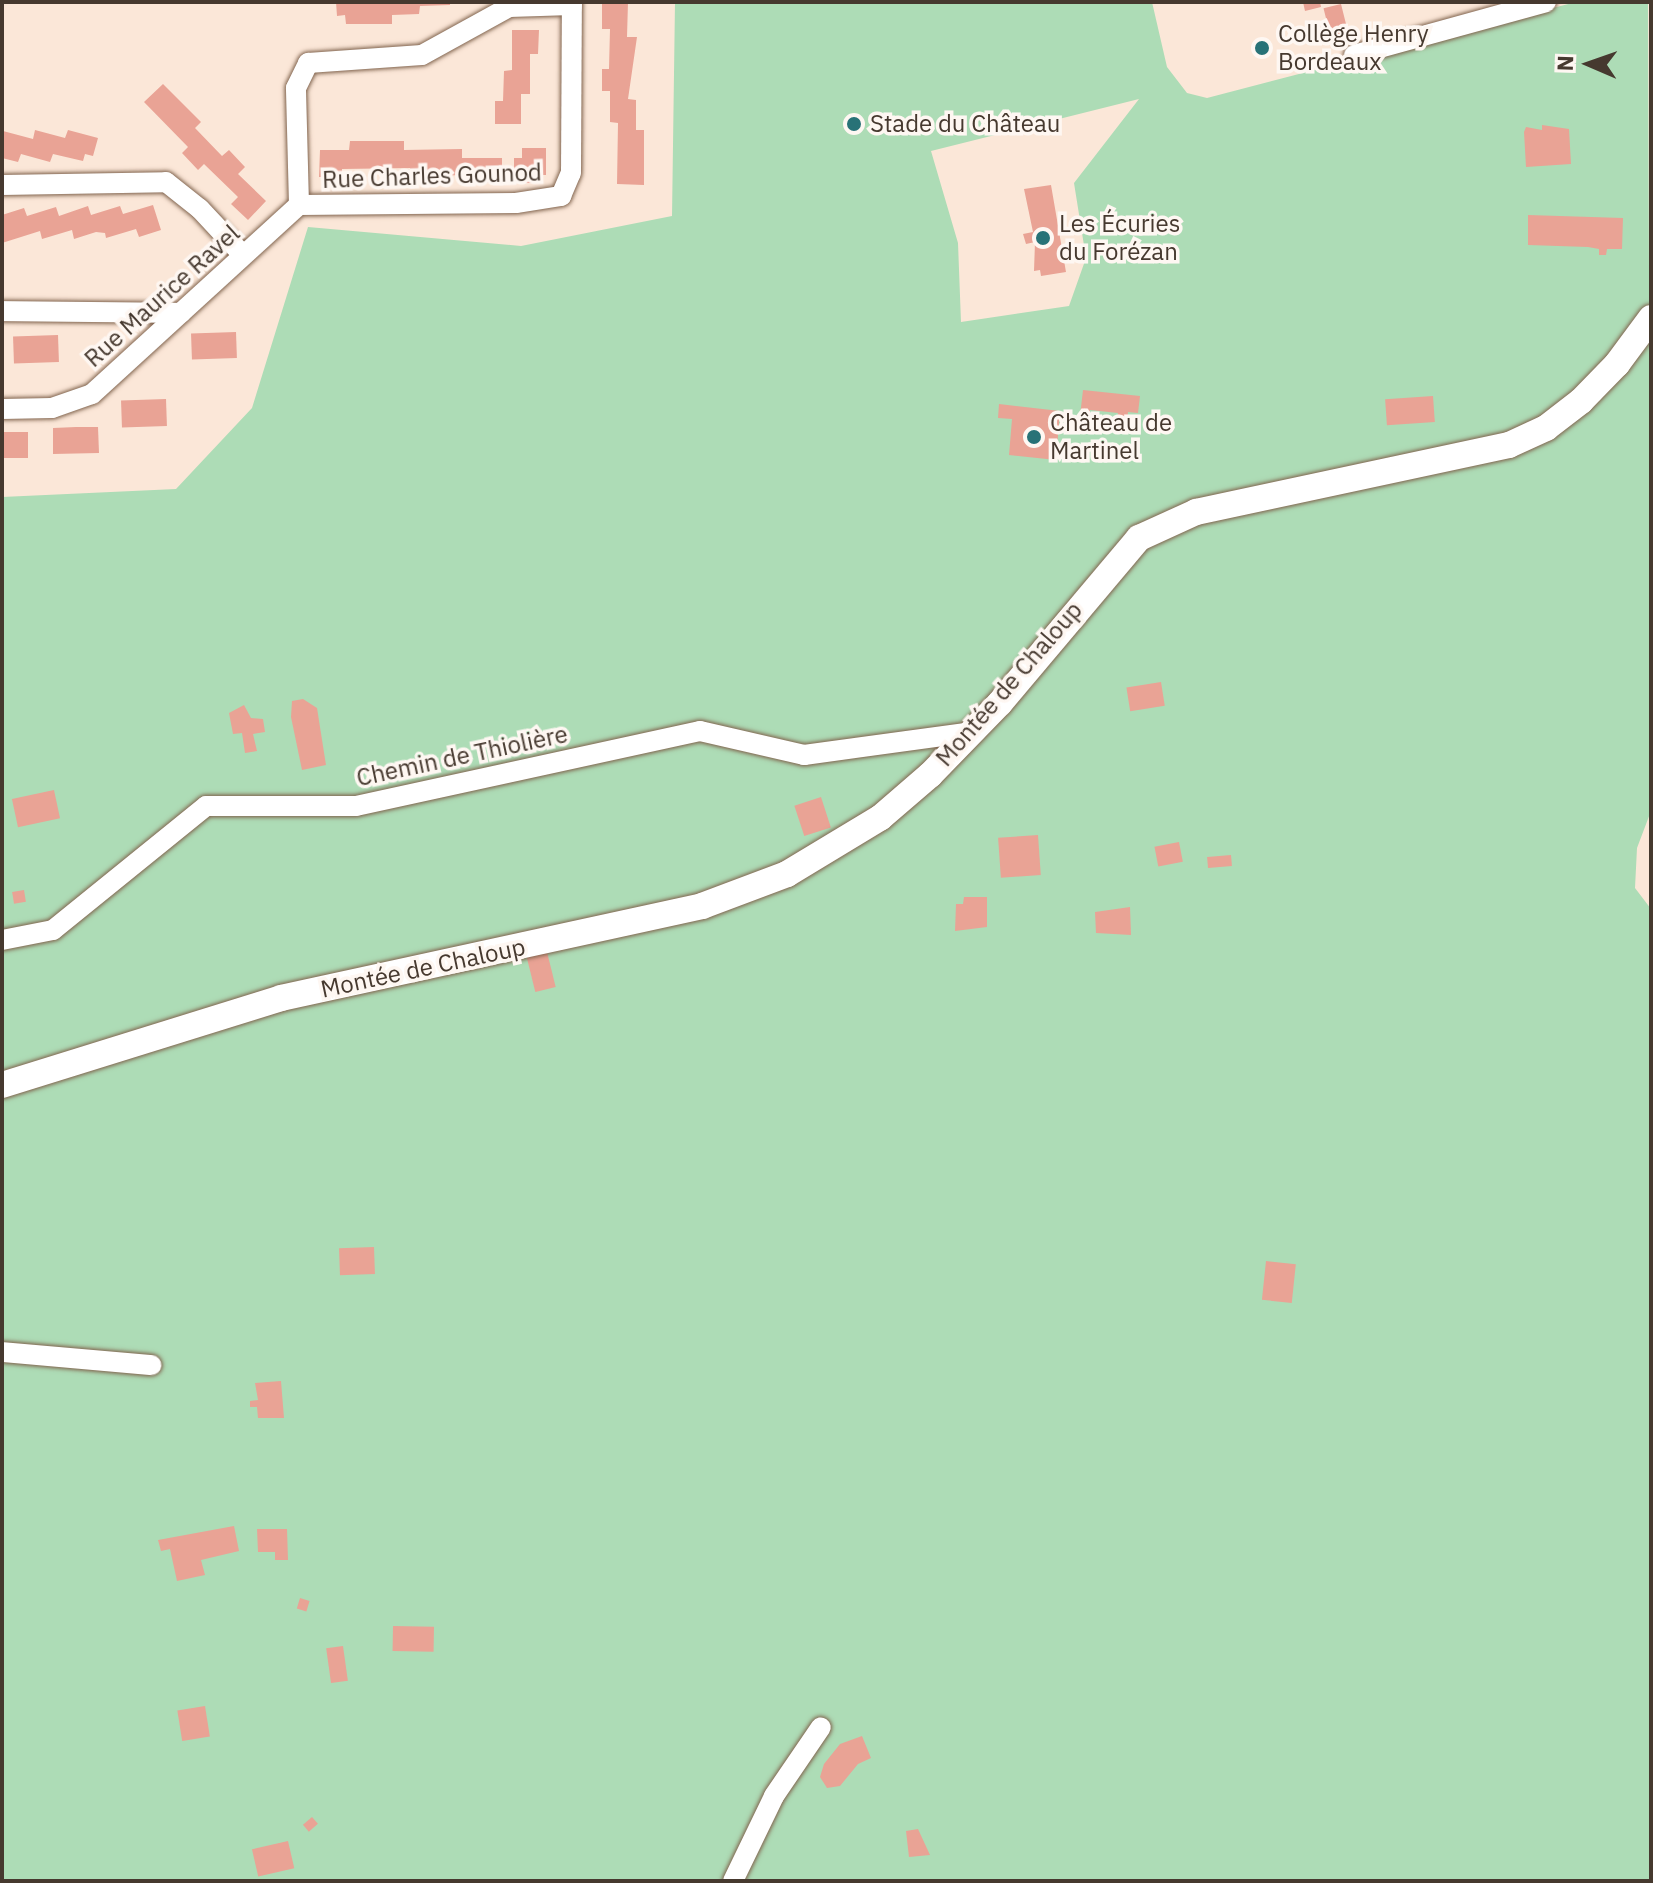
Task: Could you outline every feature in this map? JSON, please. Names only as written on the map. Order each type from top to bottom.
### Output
[{"type":"main road","name":"Montée de Chaloup","points":[[2,1085],[281,998],[632,923],[746,891],[787,874],[880,818],[971,732],[1139,538],[1196,512],[1509,445],[1546,428],[1581,401],[1617,364],[1651,318]]},
{"type":"street","points":[[1354,55],[1546,2]]},
{"type":"street","points":[[299,205],[296,88],[308,63],[422,55],[509,7],[572,4]]},
{"type":"street","name":"Rue Charles Gounod","points":[[299,205],[516,203],[561,196],[571,173],[572,4]]},
{"type":"street","points":[[2,185],[166,182],[200,209],[242,254]]},
{"type":"street","name":"Rue Maurice Ravel","points":[[2,409],[52,408],[92,394],[299,205]]},
{"type":"street","points":[[2,311],[181,313]]},
{"type":"street","name":"Chemin de Thiolière","points":[[2,940],[53,930],[206,806],[356,806],[700,731],[804,755],[971,732]]},
{"type":"street","points":[[2,1352],[151,1365]]},
{"type":"street","points":[[733,1881],[774,1796],[821,1727]]},
{"type":"green space","points":[[675,2],[1152,2],[1167,67],[1187,93],[1207,98],[1576,2],[1648,2],[1651,811],[1637,848],[1635,888],[1651,909],[1651,1881],[2,1881],[2,497],[176,489],[252,408],[308,227],[521,246],[672,216]],"holes":[[[1139,99],[1074,183],[1086,258],[1069,306],[961,322],[958,243],[931,151]]]},
{"type":"building","points":[[336,2],[450,2],[450,5],[420,6],[419,14],[392,15],[392,24],[346,24],[345,15],[337,16]]},
{"type":"building","points":[[602,2],[628,2],[627,37],[637,37],[628,99],[636,100],[636,130],[644,130],[644,185],[617,184],[618,123],[610,122],[610,91],[602,91],[602,69],[609,69],[610,29],[602,29]]},
{"type":"building","points":[[1303,2],[1320,2],[1321,7],[1305,11]]},
{"type":"building","points":[[1341,4],[1350,39],[1332,43],[1324,8]]},
{"type":"building","points":[[512,30],[539,30],[538,54],[530,54],[530,94],[521,94],[521,124],[495,124],[495,101],[503,101],[504,71],[512,70]]},
{"type":"building","points":[[163,84],[201,122],[195,128],[222,156],[229,150],[245,167],[238,174],[266,201],[248,220],[231,204],[238,197],[204,164],[198,170],[182,153],[188,147],[144,102]]},
{"type":"building","points":[[1542,125],[1569,129],[1571,164],[1526,167],[1524,132],[1526,127],[1542,130]]},
{"type":"building","points":[[35,130],[65,138],[68,130],[98,138],[93,156],[85,154],[83,161],[53,154],[50,162],[21,154],[18,162],[2,158],[3,131],[33,139]]},
{"type":"building","points":[[350,141],[404,141],[404,150],[462,149],[462,158],[502,158],[502,176],[494,176],[493,183],[471,183],[471,175],[410,176],[410,168],[342,169],[342,177],[319,177],[320,150],[349,150]]},
{"type":"building","points":[[522,148],[546,148],[546,175],[533,175],[533,183],[523,183],[523,175],[514,175],[514,158],[522,158]]},
{"type":"building","name":"Les Écuries du Forézan","points":[[1051,185],[1066,272],[1041,276],[1040,270],[1034,271],[1035,242],[1026,244],[1023,234],[1033,232],[1024,189]]},
{"type":"building","points":[[153,205],[161,230],[139,237],[136,229],[106,238],[105,233],[96,232],[74,239],[72,230],[42,239],[40,231],[2,243],[2,215],[24,208],[27,216],[56,207],[59,216],[88,206],[91,215],[120,206],[123,214]]},
{"type":"building","points":[[1528,215],[1623,218],[1622,249],[1607,249],[1606,255],[1599,255],[1599,249],[1588,247],[1528,245]]},
{"type":"building","points":[[236,332],[237,358],[192,360],[191,334]]},
{"type":"building","points":[[58,335],[59,362],[14,364],[13,337]]},
{"type":"building","points":[[1083,390],[1140,396],[1138,413],[1128,412],[1127,422],[1117,421],[1118,413],[1090,410],[1089,418],[1080,416]]},
{"type":"building","points":[[1433,396],[1435,422],[1387,425],[1385,399]]},
{"type":"building","points":[[166,399],[167,426],[122,428],[121,401]]},
{"type":"building","name":"Château de Martinel","points":[[999,404],[1060,411],[1056,460],[1009,455],[1012,419],[998,418]]},
{"type":"building","points":[[98,427],[99,453],[53,454],[53,428]]},
{"type":"building","points":[[2,432],[28,432],[28,458],[2,458]]},
{"type":"building","points":[[1161,682],[1165,706],[1130,711],[1126,687]]},
{"type":"building","points":[[303,699],[317,708],[326,765],[302,770],[291,717],[292,701]]},
{"type":"building","points":[[244,705],[251,718],[263,719],[265,732],[253,734],[257,751],[245,753],[242,733],[233,734],[229,713]]},
{"type":"building","points":[[54,790],[60,818],[18,827],[12,799]]},
{"type":"building","points":[[821,797],[831,827],[804,836],[794,806]]},
{"type":"building","points":[[1038,835],[1041,875],[1001,878],[998,838]]},
{"type":"building","points":[[1179,842],[1183,862],[1158,866],[1154,847]]},
{"type":"building","points":[[1231,855],[1232,866],[1208,868],[1207,857]]},
{"type":"building","points":[[24,890],[26,902],[14,904],[12,892]]},
{"type":"building","points":[[964,897],[987,897],[987,927],[955,931],[956,904],[963,904]]},
{"type":"building","points":[[1130,907],[1131,935],[1096,933],[1095,912]]},
{"type":"building","points":[[547,952],[556,987],[535,992],[527,957]]},
{"type":"building","points":[[374,1247],[375,1274],[340,1275],[339,1248]]},
{"type":"building","points":[[1266,1261],[1296,1264],[1292,1303],[1262,1300]]},
{"type":"building","points":[[281,1381],[284,1418],[258,1418],[257,1407],[250,1407],[250,1401],[258,1400],[255,1383]]},
{"type":"building","points":[[234,1526],[239,1551],[201,1560],[205,1575],[177,1581],[170,1549],[161,1551],[158,1540]]},
{"type":"building","points":[[257,1529],[287,1529],[288,1560],[275,1560],[275,1552],[258,1552]]},
{"type":"building","points":[[300,1598],[310,1601],[306,1611],[297,1609]]},
{"type":"building","points":[[393,1626],[434,1627],[434,1652],[393,1651]]},
{"type":"building","points":[[343,1646],[348,1681],[331,1683],[326,1648]]},
{"type":"building","points":[[205,1706],[210,1737],[182,1741],[177,1710]]},
{"type":"building","points":[[862,1736],[871,1758],[858,1764],[840,1786],[827,1788],[820,1777],[824,1764],[840,1744]]},
{"type":"building","points":[[312,1817],[318,1824],[309,1832],[303,1825]]},
{"type":"building","points":[[918,1829],[930,1855],[909,1857],[906,1831]]},
{"type":"building","points":[[288,1841],[294,1868],[258,1877],[252,1849]]},
{"type":"place","name":"Collège Henry Bordeaux","points":[[1262,48]]},
{"type":"place","name":"Stade du Château","points":[[854,124]]},
{"type":"place","name":"Les Écuries du Forézan","points":[[1043,238]]},
{"type":"place","name":"Château de Martinel","points":[[1034,437]]}]
